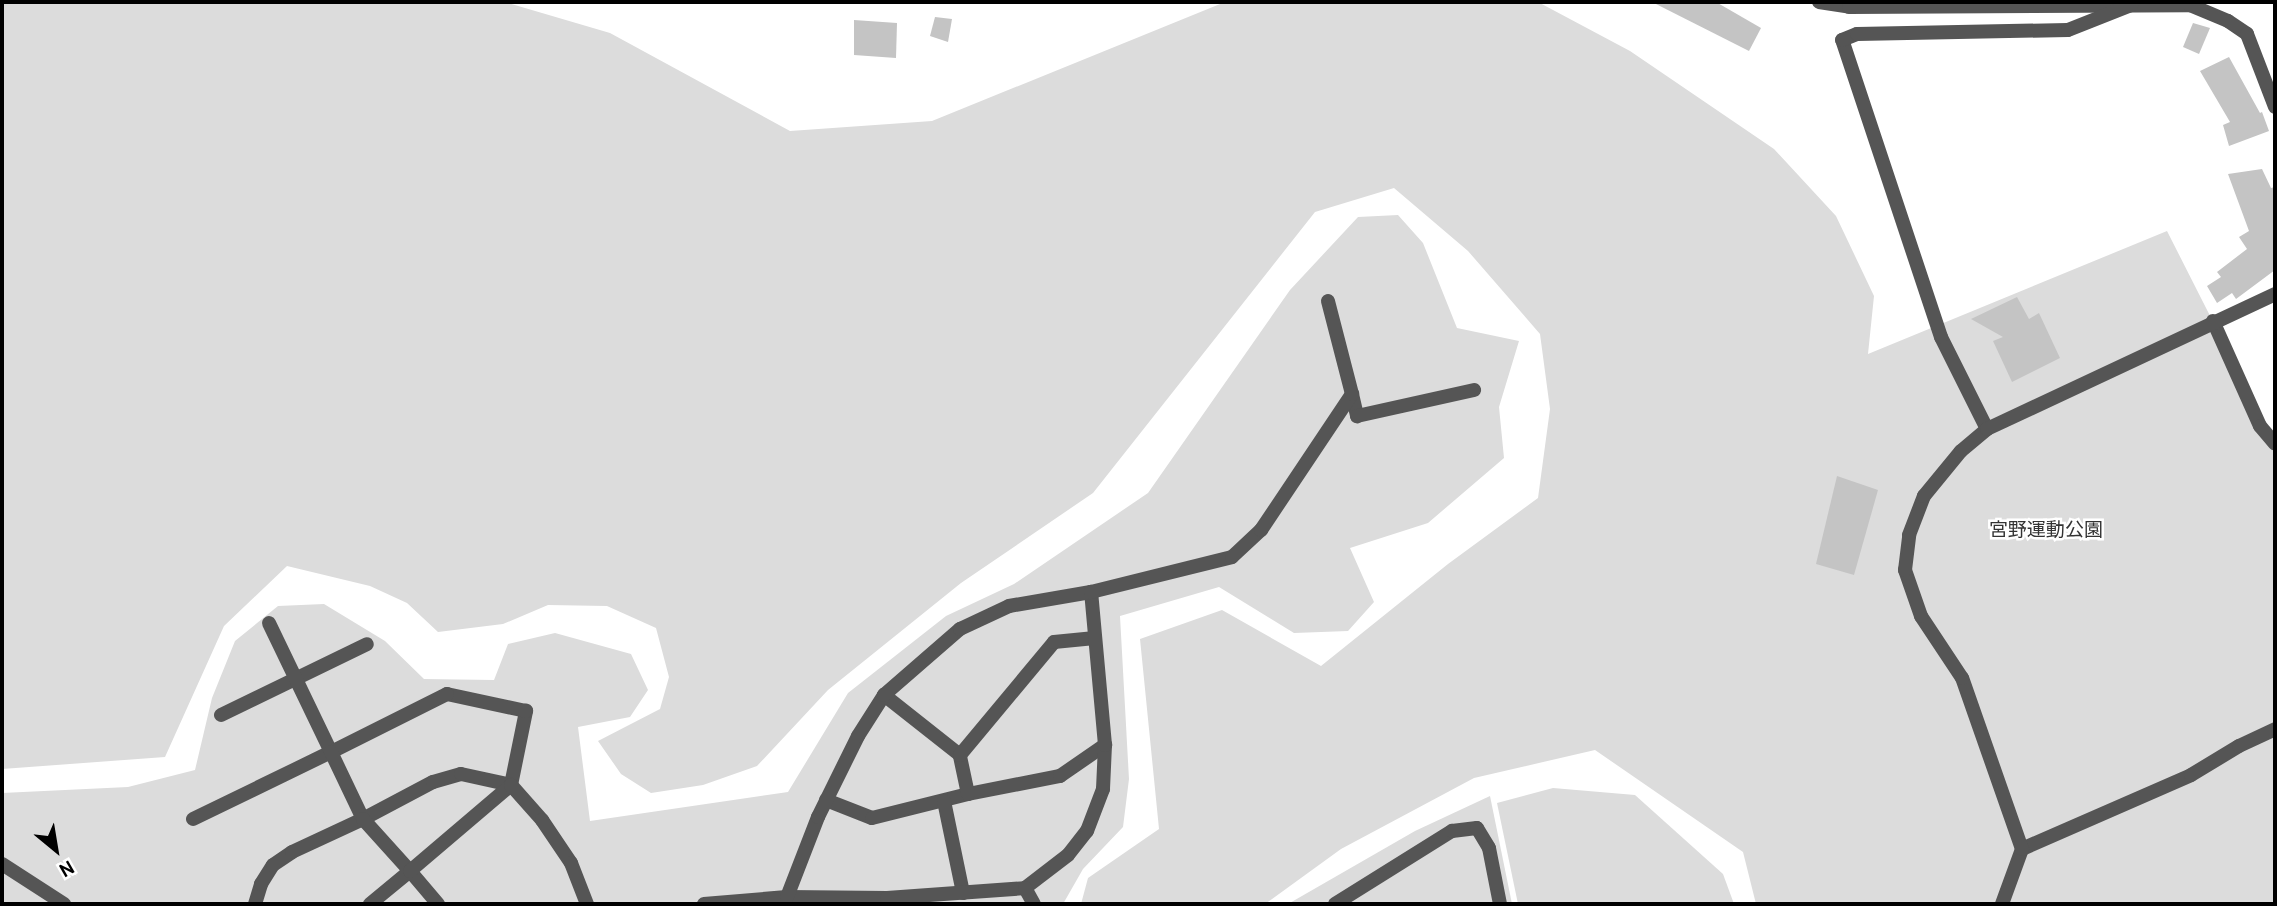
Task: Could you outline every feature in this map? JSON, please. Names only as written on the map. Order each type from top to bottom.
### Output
[{"type":"street","points":[[1819,2],[1849,7],[2106,3],[2190,5],[2228,21],[2246,34],[2269,70],[2275,107]]},
{"type":"street","points":[[1987,429],[1941,337],[1842,40],[1857,34],[2068,30],[2131,5]]},
{"type":"street","points":[[2002,904],[2021,849],[1962,678],[1921,616],[1905,570],[1909,535],[1924,496],[1961,452],[1987,429],[2275,294]]},
{"type":"street","points":[[1328,301],[1357,416],[1474,390]]},
{"type":"street","points":[[2213,321],[2260,426],[2275,444]]},
{"type":"street","points":[[787,897],[826,800],[858,736],[884,695],[960,629],[1009,606],[1091,593],[1232,557],[1261,530],[1352,394]]},
{"type":"street","points":[[704,904],[787,897],[887,898],[1025,888],[1068,855],[1087,831],[1103,789],[1105,745],[1091,593]]},
{"type":"street","points":[[269,623],[363,819],[438,904]]},
{"type":"street","points":[[960,755],[1054,642],[1095,638]]},
{"type":"street","points":[[221,715],[367,644]]},
{"type":"street","points":[[194,819],[447,694],[526,711],[511,785],[370,904]]},
{"type":"street","points":[[884,695],[960,755],[968,794]]},
{"type":"street","points":[[2021,849],[2191,775],[2239,746],[2275,729]]},
{"type":"street","points":[[826,800],[872,818],[968,794],[1060,776],[1105,745]]},
{"type":"street","points":[[255,904],[261,884],[273,865],[319,838],[363,819],[433,782],[461,774],[511,785],[542,820],[571,863],[587,904]]},
{"type":"street","points":[[944,801],[963,892]]},
{"type":"street","points":[[1335,904],[1452,831],[1477,828],[1489,848],[1500,904]]},
{"type":"street","points":[[2,864],[64,904]]},
{"type":"street","points":[[1025,888],[1034,904]]},
{"type":"green space","name":"宮野運動公園","points":[[2,2],[505,2],[610,33],[790,131],[932,121],[1225,2],[1538,2],[1630,51],[1774,149],[1836,216],[1874,296],[1868,354],[2167,231],[2275,444],[2275,904],[1756,904],[1743,852],[1595,750],[1474,778],[1341,849],[1265,904],[1081,904],[1088,878],[1159,829],[1140,639],[1222,610],[1321,666],[1448,564],[1538,498],[1550,409],[1540,334],[1468,251],[1394,188],[1315,212],[1093,493],[961,583],[828,690],[757,766],[703,785],[651,793],[621,774],[598,741],[660,709],[669,677],[656,628],[607,606],[548,605],[503,624],[438,632],[407,603],[370,586],[287,566],[224,626],[165,757],[2,769]]},
{"type":"green space","points":[[1398,215],[1423,243],[1457,328],[1519,341],[1499,407],[1504,458],[1428,523],[1350,548],[1374,602],[1348,631],[1294,633],[1219,587],[1120,616],[1129,779],[1123,827],[1083,869],[1063,904],[2,904],[2,793],[128,787],[195,770],[212,698],[235,641],[278,606],[324,604],[385,641],[424,679],[494,680],[508,644],[555,633],[631,654],[648,690],[630,717],[578,727],[590,821],[788,792],[848,693],[946,616],[1014,584],[1148,493],[1290,290],[1358,217]]},
{"type":"green space","points":[[1553,788],[1635,795],[1723,874],[1734,904],[1518,904],[1497,803]]},
{"type":"green space","points":[[1490,796],[1512,904],[1288,904],[1415,831]]},
{"type":"building","points":[[1652,2],[1716,2],[1761,28],[1749,51]]},
{"type":"building","points":[[935,17],[952,19],[948,42],[930,36]]},
{"type":"building","points":[[854,20],[897,23],[896,58],[854,55]]},
{"type":"building","points":[[2193,23],[2210,28],[2199,54],[2183,47]]},
{"type":"building","points":[[2229,57],[2260,113],[2262,112],[2269,131],[2229,146],[2223,125],[2230,122],[2200,71]]},
{"type":"building","points":[[2262,169],[2271,188],[2275,187],[2275,270],[2236,299],[2232,293],[2217,303],[2207,286],[2221,277],[2217,272],[2247,249],[2239,237],[2249,231],[2228,174]]},
{"type":"building","points":[[2017,297],[2029,319],[2039,313],[2060,358],[2012,382],[1993,341],[2003,337],[1971,319]]},
{"type":"building","points":[[1837,476],[1878,490],[1854,575],[1816,564]]}]
